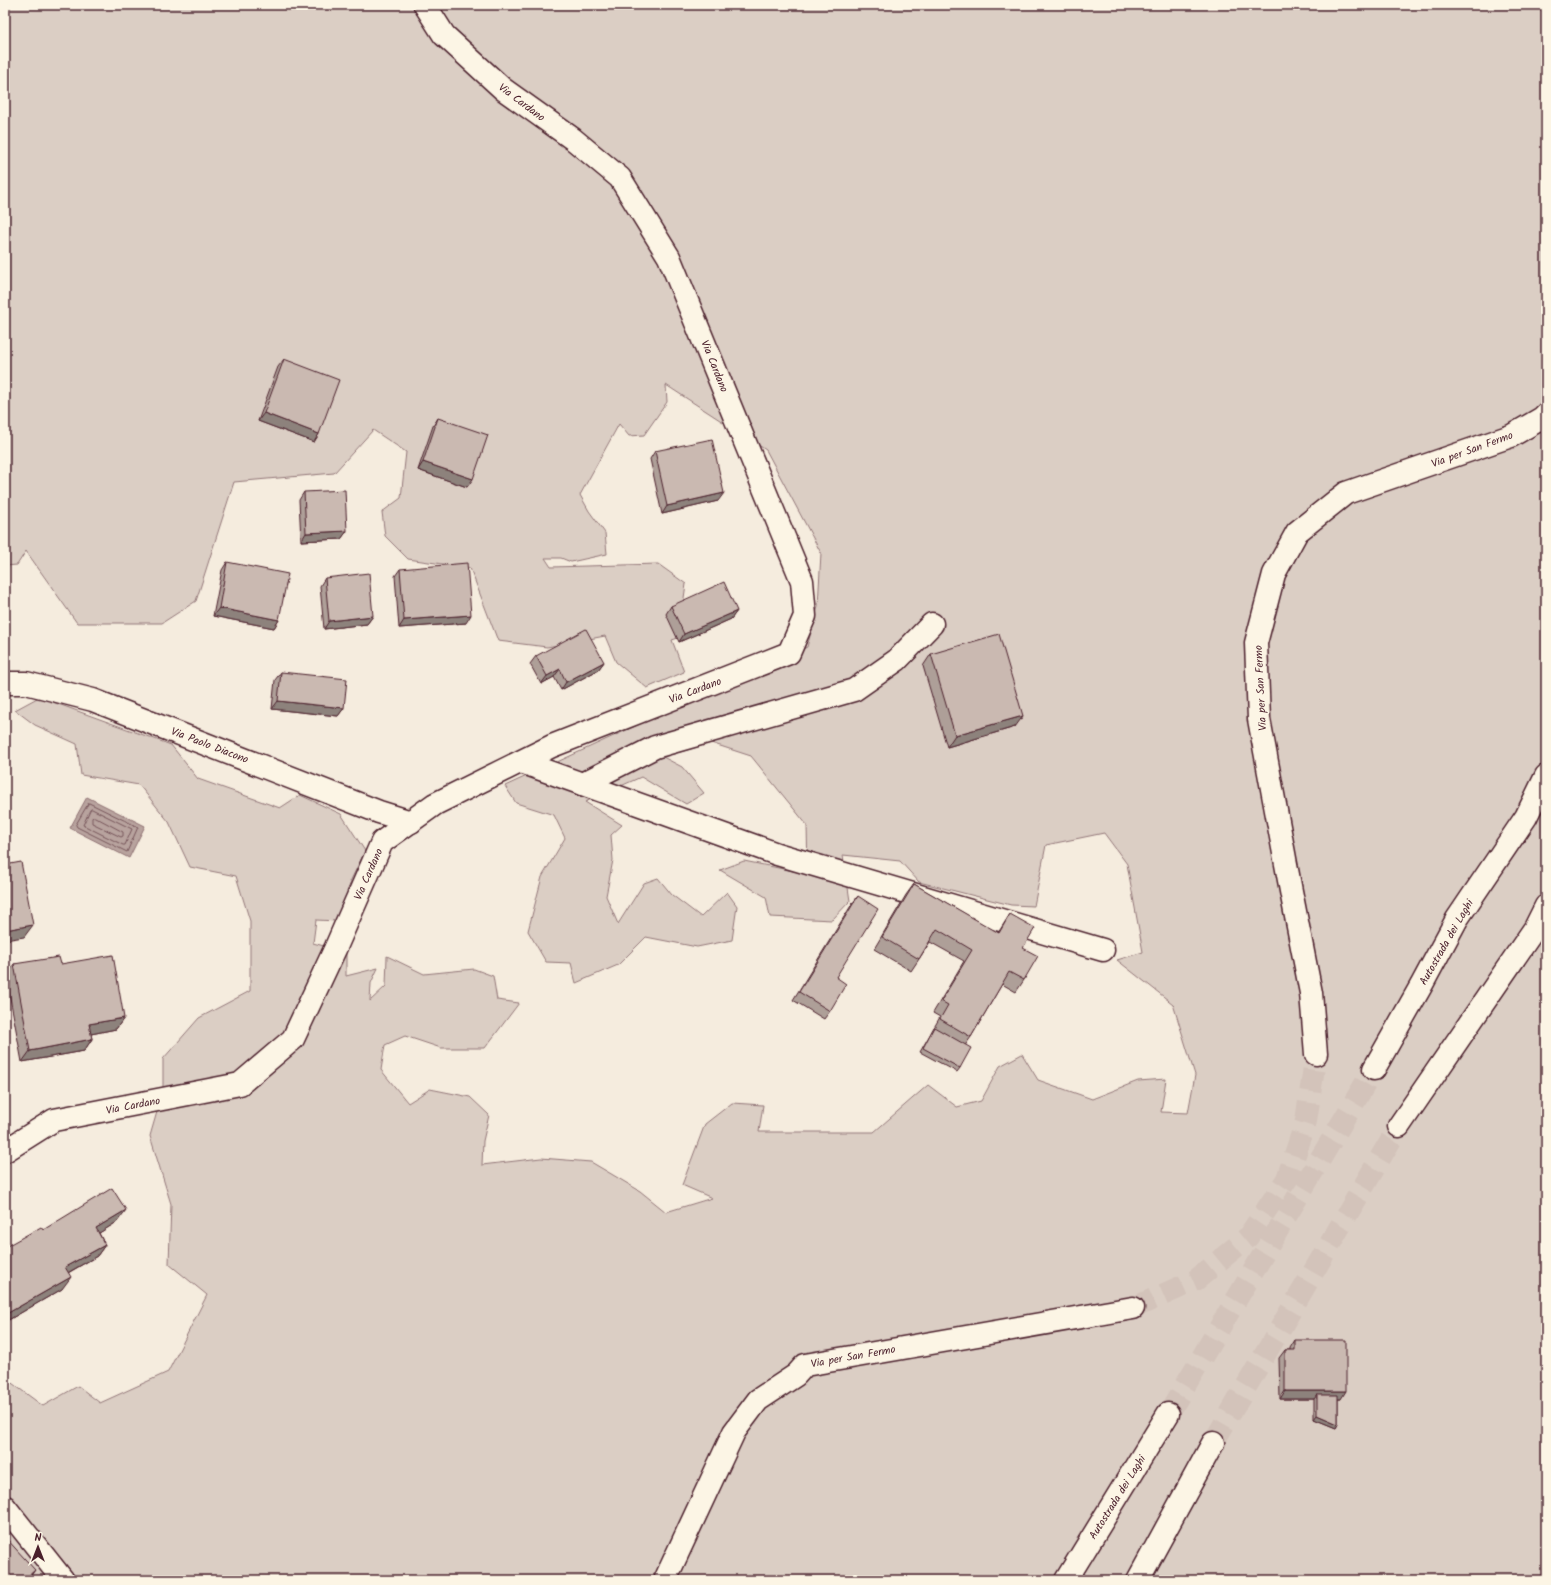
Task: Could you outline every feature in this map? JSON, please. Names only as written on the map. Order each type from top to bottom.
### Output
[{"type":"main road","name":"Via Cardano","points":[[5,1151],[54,1120],[240,1084],[293,1039],[336,948],[382,842],[435,804],[552,746],[789,653],[805,616],[802,581],[669,257],[620,178],[573,139],[503,89],[444,35],[425,5]]},
{"type":"main road","name":"Via per San Fermo","points":[[1316,1054],[1312,993],[1259,720],[1256,643],[1274,574],[1297,532],[1346,493],[1511,436],[1542,418],[1546,414]]},
{"type":"main road","points":[[582,784],[655,747],[854,690],[897,660],[932,624]]},
{"type":"main road","name":"Via Paolo Diacono","points":[[5,683],[26,683],[93,700],[379,812],[411,822]]},
{"type":"main road","points":[[521,762],[777,854],[1103,950]]},
{"type":"main road","name":"Autostrada dei Laghi","points":[[1374,1069],[1422,986],[1457,919],[1526,817],[1546,776]]},
{"type":"main road","points":[[1399,1126],[1535,928],[1546,906]]},
{"type":"main road","name":"Via per San Fermo","points":[[666,1578],[734,1432],[758,1400],[796,1375],[805,1365],[1133,1308]]},
{"type":"main road","name":"Autostrada dei Laghi","points":[[1066,1580],[1168,1414]]},
{"type":"main road","points":[[1138,1580],[1213,1443]]},
{"type":"main road","points":[[5,1507],[63,1580]]},
{"type":"shaded area","points":[[5,5],[1546,5],[1546,1580],[5,1580],[5,1378],[43,1406],[78,1386],[100,1403],[168,1372],[207,1295],[169,1264],[171,1204],[150,1136],[163,1091],[163,1059],[199,1018],[250,991],[250,921],[236,876],[190,867],[169,822],[139,785],[81,775],[77,744],[35,725],[15,710],[39,697],[171,745],[198,779],[280,808],[300,795],[341,814],[365,851],[350,882],[367,902],[359,922],[316,920],[313,943],[346,952],[346,976],[378,968],[371,983],[370,1001],[386,986],[387,956],[424,974],[474,969],[493,976],[497,1000],[519,1003],[485,1048],[441,1048],[405,1036],[385,1045],[381,1070],[408,1103],[430,1089],[470,1097],[489,1115],[483,1141],[482,1165],[541,1158],[591,1162],[640,1191],[666,1212],[712,1198],[682,1185],[705,1124],[732,1103],[763,1105],[759,1132],[874,1132],[928,1085],[957,1107],[981,1101],[1000,1066],[1022,1054],[1038,1080],[1092,1099],[1138,1081],[1166,1079],[1161,1112],[1188,1113],[1195,1075],[1173,1004],[1117,960],[1143,952],[1127,864],[1104,833],[1046,845],[1034,906],[1011,905],[919,882],[900,861],[843,855],[850,901],[832,920],[770,917],[766,897],[720,870],[744,861],[808,874],[807,825],[751,756],[711,743],[663,757],[682,767],[704,793],[686,804],[641,777],[585,802],[622,825],[611,835],[613,860],[606,896],[618,924],[644,883],[658,878],[672,895],[701,917],[727,892],[737,906],[732,940],[697,947],[646,937],[618,965],[576,983],[571,963],[546,962],[528,931],[542,877],[565,838],[554,815],[516,803],[505,786],[807,647],[818,606],[821,553],[766,450],[666,385],[667,402],[644,435],[629,436],[619,424],[580,495],[589,511],[605,533],[607,554],[571,562],[561,558],[545,558],[551,567],[658,564],[686,584],[683,605],[690,634],[672,640],[684,672],[647,688],[616,662],[605,636],[547,647],[498,641],[470,568],[408,559],[385,536],[382,512],[401,498],[406,452],[373,430],[334,473],[234,482],[196,601],[162,623],[77,623],[26,551],[17,565],[5,566]]},
{"type":"water","points":[[87,797],[145,826],[129,858],[70,828]]},
{"type":"building","points":[[284,359],[339,380],[319,434],[264,413]]},
{"type":"building","points":[[438,418],[488,435],[473,479],[423,462]]},
{"type":"building","points":[[712,439],[724,493],[667,506],[655,451]]},
{"type":"building","points":[[345,490],[347,531],[306,533],[304,492]]},
{"type":"building","points":[[227,562],[288,574],[279,620],[219,608]]},
{"type":"building","points":[[467,563],[471,615],[404,620],[400,569]]},
{"type":"building","points":[[369,573],[373,616],[329,621],[325,578]]},
{"type":"building","points":[[724,582],[737,611],[684,634],[671,606]]},
{"type":"building","points":[[586,629],[604,662],[566,682],[560,669],[547,676],[536,656]]},
{"type":"building","points":[[999,634],[1023,716],[955,735],[931,654]]},
{"type":"building","points":[[281,672],[347,679],[344,708],[278,701]]},
{"type":"building","points":[[21,862],[33,925],[5,930],[5,865]]},
{"type":"building","points":[[914,884],[999,933],[1010,914],[1035,928],[1023,948],[1038,956],[1024,980],[1009,972],[971,1037],[940,1019],[948,1005],[941,1001],[972,950],[937,929],[919,959],[882,937]]},
{"type":"building","points":[[858,896],[878,909],[836,977],[846,984],[830,1011],[799,992]]},
{"type":"building","points":[[113,955],[124,1018],[89,1024],[92,1039],[30,1051],[14,964],[59,957],[61,964]]},
{"type":"building","points":[[934,1027],[971,1048],[960,1068],[923,1048]]},
{"type":"building","points":[[112,1188],[126,1210],[96,1228],[105,1245],[65,1267],[71,1277],[8,1313],[5,1308],[5,1247],[41,1227],[43,1230]]},
{"type":"building","points":[[1295,1340],[1346,1340],[1346,1391],[1285,1391],[1285,1350],[1295,1350]]},
{"type":"building","points":[[1317,1395],[1338,1395],[1338,1424],[1317,1415]]},
{"type":"building","points":[[5,1537],[35,1570],[24,1580],[5,1580]]},
{"type":"tunnel","points":[[1133,1308],[1196,1280],[1248,1237],[1287,1179],[1306,1121],[1316,1054]]},
{"type":"tunnel","points":[[1168,1414],[1374,1069]]},
{"type":"tunnel","points":[[1213,1443],[1399,1126]]}]
